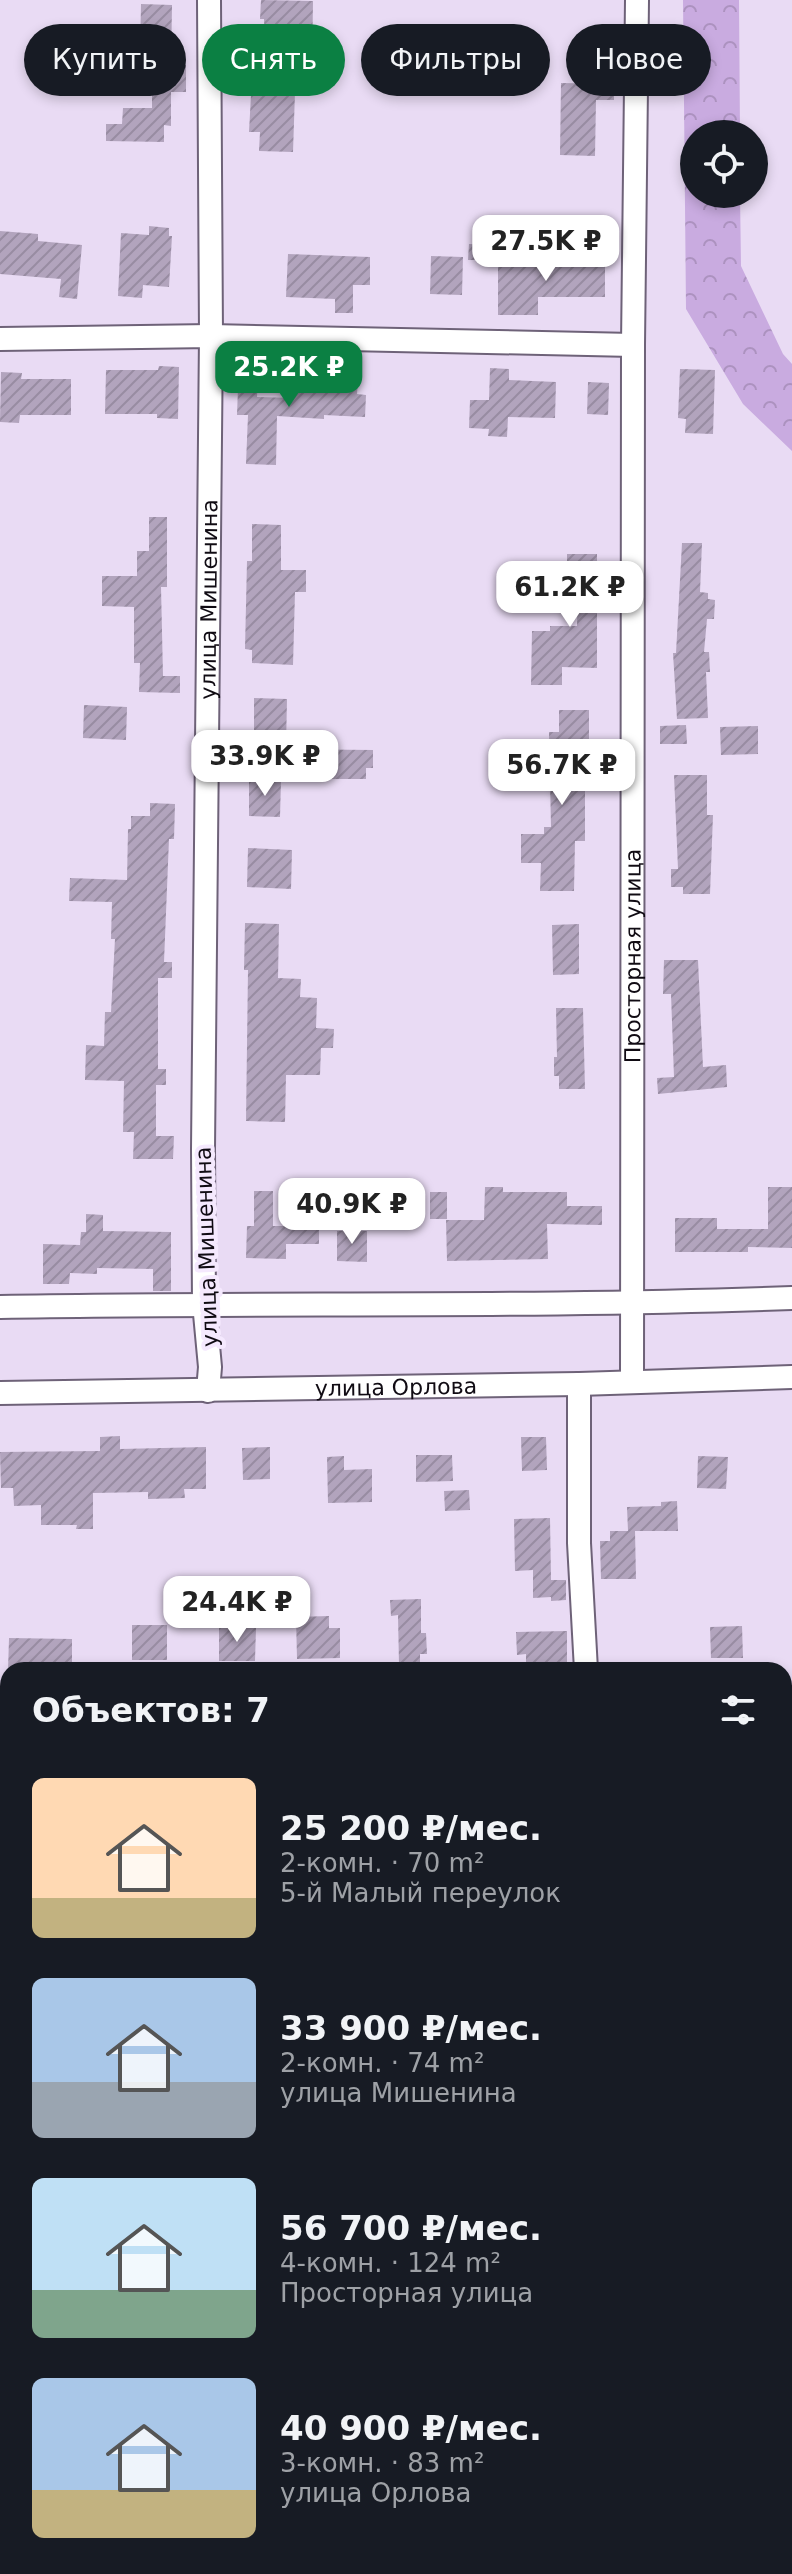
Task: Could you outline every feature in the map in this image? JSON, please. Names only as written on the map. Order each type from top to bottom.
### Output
[{"type":"street","name":"улица Мишенина","points":[[208,1391],[210,1367],[204,1303],[203,1150],[211,336],[209,0]]},
{"type":"street","name":"Просторная улица","points":[[632,1382],[633,345],[637,0]]},
{"type":"street","points":[[0,339],[211,336],[633,345]]},
{"type":"street","points":[[0,1307],[204,1303],[632,1304],[792,1298]]},
{"type":"street","name":"улица Орлова","points":[[0,1393],[579,1384],[792,1377]]},
{"type":"street","points":[[579,1384],[579,1543],[586,1662]]},
{"type":"green space","points":[[683,0],[739,0],[740,120],[684,120],[684,96],[711,96],[711,24],[683,24]]},
{"type":"green space","points":[[685,208],[740,208],[741,266],[783,354],[792,364],[792,451],[743,404],[686,309]]},
{"type":"building","points":[[261,0],[313,1],[313,24],[264,24],[264,19],[260,19]]},
{"type":"building","points":[[141,4],[172,5],[172,24],[141,24]]},
{"type":"building","points":[[561,83],[566,83],[566,96],[614,96],[614,100],[596,100],[595,156],[560,155]]},
{"type":"building","points":[[152,96],[171,96],[171,126],[164,125],[164,142],[106,141],[106,124],[122,124],[123,108],[152,108]]},
{"type":"building","points":[[251,96],[295,96],[293,152],[259,151],[260,132],[249,132]]},
{"type":"building","points":[[149,226],[169,228],[169,236],[172,236],[169,287],[143,285],[142,298],[118,296],[121,233],[149,235]]},
{"type":"building","points":[[0,231],[38,234],[38,241],[82,245],[77,299],[59,297],[61,279],[0,274]]},
{"type":"building","points":[[469,244],[492,245],[491,260],[468,260]]},
{"type":"building","points":[[288,254],[370,257],[370,285],[353,285],[353,313],[335,313],[335,299],[286,297]]},
{"type":"building","points":[[431,256],[463,257],[462,295],[430,294]]},
{"type":"building","points":[[498,260],[605,262],[605,297],[538,297],[538,315],[498,315]]},
{"type":"building","points":[[239,360],[259,360],[257,397],[294,398],[294,382],[337,384],[337,379],[358,380],[357,394],[366,395],[365,417],[324,415],[324,419],[277,416],[276,465],[246,464],[248,415],[237,415]]},
{"type":"building","points":[[159,366],[179,367],[178,419],[157,418],[157,414],[105,414],[106,370],[158,370]]},
{"type":"building","points":[[490,368],[509,369],[509,380],[556,382],[555,418],[508,417],[507,437],[488,436],[489,429],[469,428],[470,400],[489,400]]},
{"type":"building","points":[[680,369],[715,370],[713,434],[685,433],[686,419],[678,418]]},
{"type":"building","points":[[1,372],[22,373],[21,379],[71,379],[71,415],[20,415],[19,423],[0,422]]},
{"type":"building","points":[[588,382],[609,383],[608,415],[587,414]]},
{"type":"building","points":[[149,517],[167,517],[167,587],[161,587],[163,676],[180,676],[180,693],[139,692],[140,663],[134,663],[134,607],[102,606],[102,576],[137,576],[137,551],[149,551]]},
{"type":"building","points":[[252,524],[281,525],[281,570],[306,570],[306,592],[295,592],[293,665],[252,663],[252,650],[245,649],[247,561],[252,561]]},
{"type":"building","points":[[682,543],[702,543],[700,592],[708,593],[708,599],[715,600],[714,619],[707,619],[704,652],[709,652],[710,672],[706,672],[708,718],[677,719],[673,653],[676,653]]},
{"type":"building","points":[[567,554],[597,554],[597,668],[562,667],[562,685],[531,685],[532,631],[550,631],[550,626],[577,626],[578,584],[567,584]]},
{"type":"building","points":[[254,698],[287,699],[286,747],[234,747],[235,730],[254,731]]},
{"type":"building","points":[[84,705],[127,707],[126,740],[83,738]]},
{"type":"building","points":[[559,710],[589,710],[589,747],[574,747],[574,774],[585,774],[585,841],[575,841],[574,891],[540,891],[541,863],[521,863],[521,834],[544,834],[544,827],[551,827],[549,732],[559,732]]},
{"type":"building","points":[[686,725],[687,744],[660,744],[660,726]]},
{"type":"building","points":[[758,726],[758,754],[721,755],[720,727]]},
{"type":"building","points":[[276,749],[373,750],[373,768],[366,768],[366,779],[329,779],[330,772],[276,771]]},
{"type":"building","points":[[674,775],[707,775],[707,815],[713,815],[710,894],[683,894],[683,887],[671,887],[671,869],[678,869]]},
{"type":"building","points":[[249,780],[281,780],[280,817],[249,816]]},
{"type":"building","points":[[150,803],[175,804],[174,839],[169,839],[164,962],[172,962],[172,978],[158,978],[158,1069],[166,1069],[166,1085],[156,1085],[156,1136],[174,1136],[173,1159],[133,1159],[134,1132],[123,1132],[124,1081],[85,1080],[86,1045],[104,1046],[105,1012],[111,1012],[115,939],[111,939],[112,902],[69,901],[70,878],[127,880],[131,816],[150,816]]},
{"type":"building","points":[[248,848],[292,850],[291,889],[247,887]]},
{"type":"building","points":[[245,923],[279,924],[278,978],[301,979],[300,997],[317,998],[316,1028],[334,1029],[333,1048],[321,1048],[320,1075],[286,1075],[285,1122],[246,1121],[248,970],[244,970]]},
{"type":"building","points":[[579,924],[579,974],[553,975],[552,925]]},
{"type":"building","points":[[664,960],[698,960],[703,1067],[726,1065],[727,1087],[658,1094],[657,1078],[674,1077],[671,994],[663,994]]},
{"type":"building","points":[[556,1008],[583,1008],[585,1089],[559,1089],[559,1076],[554,1076],[554,1057],[557,1057]]},
{"type":"building","points":[[485,1187],[503,1187],[503,1192],[567,1192],[567,1206],[602,1206],[602,1225],[547,1224],[548,1259],[447,1261],[446,1220],[484,1220]]},
{"type":"building","points":[[768,1187],[792,1187],[792,1248],[748,1247],[748,1252],[675,1252],[675,1218],[717,1218],[717,1229],[768,1229]]},
{"type":"building","points":[[254,1191],[273,1191],[273,1226],[319,1226],[319,1244],[286,1244],[286,1259],[246,1258],[247,1226],[254,1226]]},
{"type":"building","points":[[430,1192],[447,1192],[447,1219],[430,1219]]},
{"type":"building","points":[[86,1214],[103,1215],[103,1231],[171,1232],[171,1291],[153,1291],[153,1269],[97,1268],[97,1274],[70,1273],[69,1284],[43,1284],[43,1244],[80,1245],[81,1232],[86,1232]]},
{"type":"building","points":[[337,1231],[367,1231],[367,1262],[337,1261]]},
{"type":"building","points":[[120,1436],[120,1449],[206,1447],[206,1489],[184,1489],[185,1498],[148,1499],[148,1492],[93,1493],[93,1529],[76,1529],[77,1525],[41,1525],[41,1505],[14,1506],[13,1488],[1,1488],[0,1452],[100,1451],[100,1437]]},
{"type":"building","points":[[521,1437],[546,1437],[547,1470],[522,1471]]},
{"type":"building","points":[[270,1447],[270,1479],[243,1480],[242,1448]]},
{"type":"building","points":[[416,1455],[452,1455],[453,1481],[416,1482]]},
{"type":"building","points":[[344,1456],[344,1470],[372,1469],[372,1502],[328,1503],[327,1457]]},
{"type":"building","points":[[698,1456],[728,1457],[726,1489],[697,1488]]},
{"type":"building","points":[[469,1490],[470,1510],[445,1511],[444,1491]]},
{"type":"building","points":[[677,1501],[678,1531],[635,1531],[636,1579],[601,1579],[600,1541],[610,1541],[610,1531],[628,1531],[627,1507],[661,1506],[661,1502]]},
{"type":"building","points":[[550,1518],[551,1580],[566,1580],[566,1600],[533,1598],[533,1570],[515,1571],[514,1519]]},
{"type":"building","points":[[421,1599],[421,1633],[426,1633],[427,1654],[420,1654],[420,1662],[399,1662],[398,1615],[391,1616],[390,1600]]},
{"type":"building","points":[[329,1616],[329,1628],[340,1628],[340,1658],[297,1659],[296,1617]]},
{"type":"building","points":[[132,1625],[167,1625],[167,1660],[132,1660]]},
{"type":"building","points":[[742,1626],[743,1658],[711,1658],[710,1627]]},
{"type":"building","points":[[219,1627],[256,1628],[255,1661],[219,1661]]},
{"type":"building","points":[[567,1631],[567,1662],[526,1662],[526,1654],[517,1655],[516,1632]]},
{"type":"building","points":[[9,1638],[72,1639],[72,1662],[8,1662]]}]
